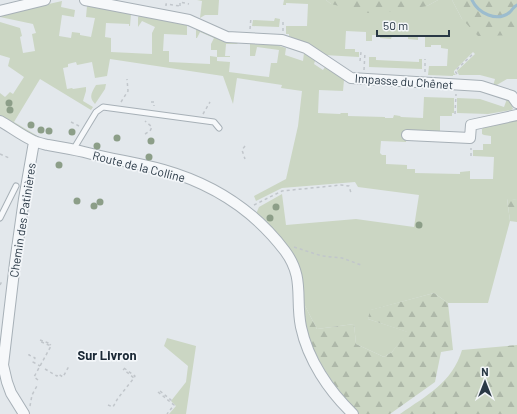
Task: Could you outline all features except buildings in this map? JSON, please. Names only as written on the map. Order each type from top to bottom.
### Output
[{"type":"street","points":[[0,11],[45,0]]},
{"type":"street","name":"Impasse du Chênet","points":[[85,0],[189,20],[228,37],[282,40],[306,48],[351,78],[481,86],[512,96],[517,103]]},
{"type":"street","points":[[407,135],[470,138],[471,125],[517,115]]},
{"type":"street","name":"Route de la Colline","points":[[0,121],[34,142],[163,170],[184,177],[226,196],[245,209],[283,249],[293,263],[298,281],[301,327],[312,356],[323,378],[339,400],[353,414]]},
{"type":"street","name":"Chemin des Patinières","points":[[24,414],[12,394],[7,382],[3,365],[3,357],[20,222],[34,142]]},
{"type":"lane","name":"Route de la Colline","points":[[73,150],[96,112],[100,108],[106,107],[214,122],[219,128]]},
{"type":"lane","points":[[0,218],[16,186]]},
{"type":"path","points":[[250,38],[251,17]]},
{"type":"path","points":[[282,40],[283,18]]},
{"type":"path","points":[[360,61],[361,52]]},
{"type":"path","points":[[364,52],[364,76]]},
{"type":"path","points":[[457,74],[455,71],[474,52]]},
{"type":"path","points":[[425,59],[425,76]]},
{"type":"path","points":[[120,104],[128,91],[127,79]]},
{"type":"path","points":[[455,114],[456,98]]},
{"type":"path","points":[[151,102],[154,102],[154,110]]},
{"type":"path","points":[[204,112],[210,102]]},
{"type":"path","points":[[142,112],[142,117],[152,127],[150,131],[145,134]]},
{"type":"path","points":[[71,122],[82,128]]},
{"type":"path","points":[[471,156],[472,142]]},
{"type":"path","points":[[245,146],[242,150],[245,159]]},
{"type":"path","points":[[0,154],[9,158]]},
{"type":"path","points":[[245,209],[282,191],[341,185],[349,186],[351,194]]},
{"type":"path","points":[[283,249],[291,246],[322,256],[342,258],[361,265]]},
{"type":"path","points":[[38,380],[34,377],[50,345],[40,341]]},
{"type":"path","points":[[29,354],[35,358],[33,362],[40,366]]},
{"type":"path","points":[[45,369],[57,376],[58,374],[63,377],[69,366]]},
{"type":"path","points":[[108,405],[114,407],[118,398],[134,378],[124,369]]},
{"type":"path","points":[[24,414],[30,406],[32,395],[38,384]]},
{"type":"path","points":[[159,392],[174,405],[167,414]]},
{"type":"green space","points":[[197,0],[219,0],[218,15],[205,15],[200,18],[202,1]]},
{"type":"green space","points":[[284,0],[326,0],[331,4],[427,6],[438,0],[452,0],[462,19],[507,35],[517,35],[517,79],[507,79],[493,86],[495,79],[480,75],[459,75],[457,71],[475,54],[473,52],[454,71],[456,75],[428,75],[429,66],[447,66],[448,49],[441,48],[441,45],[431,45],[431,47],[425,47],[425,37],[418,37],[418,40],[408,39],[408,36],[392,36],[391,39],[380,38],[380,35],[372,35],[372,41],[366,41],[366,32],[346,31],[345,49],[355,49],[355,52],[359,52],[359,57],[324,55],[307,44],[289,36],[289,34],[286,34],[286,26],[307,26],[308,4],[286,3],[286,5],[283,5]]},
{"type":"green space","points":[[326,0],[438,0],[427,6],[399,11],[368,13],[331,4]]},
{"type":"green space","points":[[452,0],[517,0],[517,35],[478,36],[462,19]]},
{"type":"green space","points":[[62,1],[61,7],[75,10],[74,17],[62,15],[59,36],[71,38],[72,32],[91,37],[95,18],[86,17],[87,6],[131,14],[130,26],[129,24],[106,23],[105,37],[111,38],[111,52],[152,54],[152,33],[155,27],[142,21],[138,27],[138,17],[140,15],[187,25],[187,35],[164,34],[163,51],[169,51],[169,62],[210,64],[210,56],[217,57],[217,61],[230,62],[229,72],[269,77],[271,63],[277,63],[279,50],[257,47],[255,56],[250,56],[250,44],[276,45],[286,48],[285,55],[303,61],[304,53],[315,61],[314,64],[323,70],[325,67],[344,80],[343,91],[319,90],[318,113],[348,113],[348,116],[385,118],[393,118],[394,115],[401,117],[423,118],[424,97],[454,98],[454,113],[452,113],[452,116],[440,116],[440,133],[407,132],[406,142],[381,141],[380,153],[382,155],[386,155],[386,164],[407,165],[407,169],[415,169],[415,173],[460,174],[460,172],[470,171],[470,179],[493,179],[494,157],[473,156],[473,150],[483,150],[483,144],[491,144],[491,136],[482,134],[482,129],[486,126],[517,119],[517,200],[507,199],[510,221],[488,303],[448,303],[434,293],[371,310],[368,319],[408,332],[392,352],[384,357],[356,344],[354,324],[317,329],[303,302],[300,269],[291,253],[256,214],[259,207],[282,194],[286,225],[356,219],[414,227],[419,195],[358,187],[355,182],[282,188],[256,201],[254,196],[286,179],[298,126],[302,91],[281,88],[282,85],[237,78],[233,104],[223,76],[110,59],[107,76],[95,78],[92,62],[77,65],[76,62],[68,64],[68,67],[63,68],[67,89],[86,87],[83,101],[93,107],[91,110],[40,79],[14,122],[41,138],[30,134],[0,116],[0,93],[5,97],[10,92],[13,94],[24,77],[8,66],[10,58],[0,55],[0,22],[20,28],[23,53],[35,51],[32,34],[36,33],[33,24],[0,17],[0,15]]},
{"type":"green space","points":[[275,18],[280,19],[279,27],[252,26],[253,20],[274,21]]},
{"type":"green space","points":[[198,29],[238,43],[226,44],[225,56],[230,57],[217,57],[217,50],[211,50],[211,44],[214,38],[200,32],[196,38],[196,30]]},
{"type":"green space","points":[[369,57],[376,57],[376,60],[419,62],[419,59],[422,59],[422,69],[369,67]]},
{"type":"green space","points":[[106,84],[105,89],[95,104],[91,97],[93,90],[96,85]]},
{"type":"green space","points":[[457,98],[480,99],[504,107],[507,99],[511,103],[513,109],[488,114],[457,113]]},
{"type":"green space","points":[[507,198],[517,200],[517,222],[510,221]]},
{"type":"green space","points":[[434,293],[448,303],[453,350],[441,352],[435,382],[390,414],[358,414],[334,384],[314,351],[305,323],[303,302],[317,329],[354,324],[356,344],[384,357],[392,352],[407,332],[368,319],[370,310]]},
{"type":"green space","points":[[167,338],[196,346],[186,414],[169,414],[176,406],[171,401],[186,382],[188,366],[164,346]]},
{"type":"green space","points":[[517,345],[517,414],[400,414],[429,394],[445,380],[458,361],[462,350]]},
{"type":"waterway","points":[[472,0],[483,12],[488,15],[499,17],[510,12],[517,5]]},
{"type":"district","name":"Sur Livron","points":[[107,355]]}]
